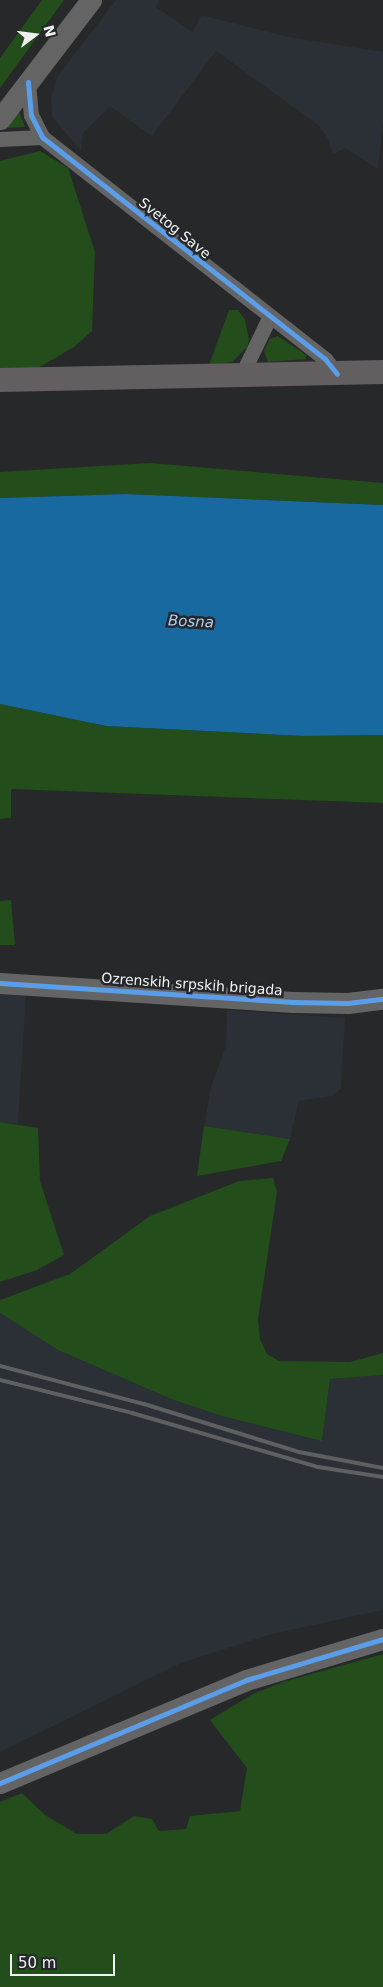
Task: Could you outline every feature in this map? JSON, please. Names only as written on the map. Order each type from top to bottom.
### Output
[{"type":"main road","points":[[0,380],[383,372]]},
{"type":"street","points":[[0,119],[91,0]]},
{"type":"street","name":"Svetog Save","points":[[28,82],[32,115],[42,137],[269,318],[325,359],[337,374]]},
{"type":"street","points":[[0,139],[42,137]]},
{"type":"street","points":[[242,376],[269,318]]},
{"type":"street","name":"Ozrenskih srpskih brigada","points":[[0,983],[292,1002],[348,1003],[383,999]]},
{"type":"street","points":[[0,1783],[246,1680],[383,1639]]},
{"type":"shaded area","points":[[116,0],[159,0],[156,7],[193,32],[201,15],[289,37],[383,52],[383,123],[378,169],[345,148],[333,154],[327,137],[318,125],[216,51],[152,136],[110,106],[83,133],[81,151],[52,117],[51,99],[57,77]]},
{"type":"shaded area","points":[[0,993],[26,994],[18,1124],[0,1122]]},
{"type":"shaded area","points":[[227,1010],[345,1018],[341,1089],[332,1096],[299,1101],[290,1139],[204,1126],[211,1087],[226,1046]]},
{"type":"shaded area","points":[[0,1313],[58,1350],[171,1399],[222,1416],[322,1440],[330,1379],[383,1375],[383,1610],[272,1634],[181,1663],[0,1752]]},
{"type":"green space","points":[[42,0],[64,0],[0,88],[0,58]]},
{"type":"green space","points":[[19,111],[25,127],[6,128]]},
{"type":"green space","points":[[40,151],[68,168],[95,252],[92,331],[74,347],[36,369],[0,369],[0,161]]},
{"type":"green space","points":[[229,310],[238,310],[245,320],[249,340],[247,347],[232,362],[209,365]]},
{"type":"green space","points":[[278,336],[306,355],[306,359],[268,362],[264,351],[270,339]]},
{"type":"green space","points":[[150,463],[383,483],[383,505],[126,494],[0,498],[0,472]]},
{"type":"green space","points":[[0,704],[106,726],[303,736],[383,735],[383,803],[11,789],[11,818],[0,819]]},
{"type":"green space","points":[[11,900],[15,945],[0,945],[0,901]]},
{"type":"green space","points":[[0,1122],[38,1128],[40,1181],[64,1255],[37,1270],[0,1282]]},
{"type":"green space","points":[[204,1126],[290,1139],[281,1161],[197,1176]]},
{"type":"green space","points":[[273,1178],[277,1192],[258,1319],[260,1339],[267,1354],[279,1361],[350,1362],[383,1353],[383,1375],[330,1379],[322,1441],[222,1416],[171,1399],[58,1350],[0,1313],[0,1300],[70,1274],[150,1216],[239,1181]]},
{"type":"green space","points":[[383,1654],[383,1987],[0,1987],[0,1802],[22,1793],[45,1815],[77,1834],[106,1834],[134,1816],[152,1819],[159,1831],[186,1829],[190,1816],[240,1811],[247,1768],[210,1720],[253,1694],[283,1682]]},
{"type":"water","name":"Bosna","points":[[126,494],[383,505],[383,735],[303,736],[106,726],[0,704],[0,498]]},
{"type":"railway","points":[[0,1366],[144,1404],[299,1452],[383,1468]]},
{"type":"railway","points":[[0,1380],[132,1413],[318,1467],[383,1477]]},
{"type":"cycle path","points":[[28,82],[31,115],[42,137],[325,359],[337,374]]},
{"type":"cycle path","points":[[0,983],[292,1002],[348,1003],[383,999]]},
{"type":"cycle path","points":[[0,1783],[246,1680],[383,1639]]}]
